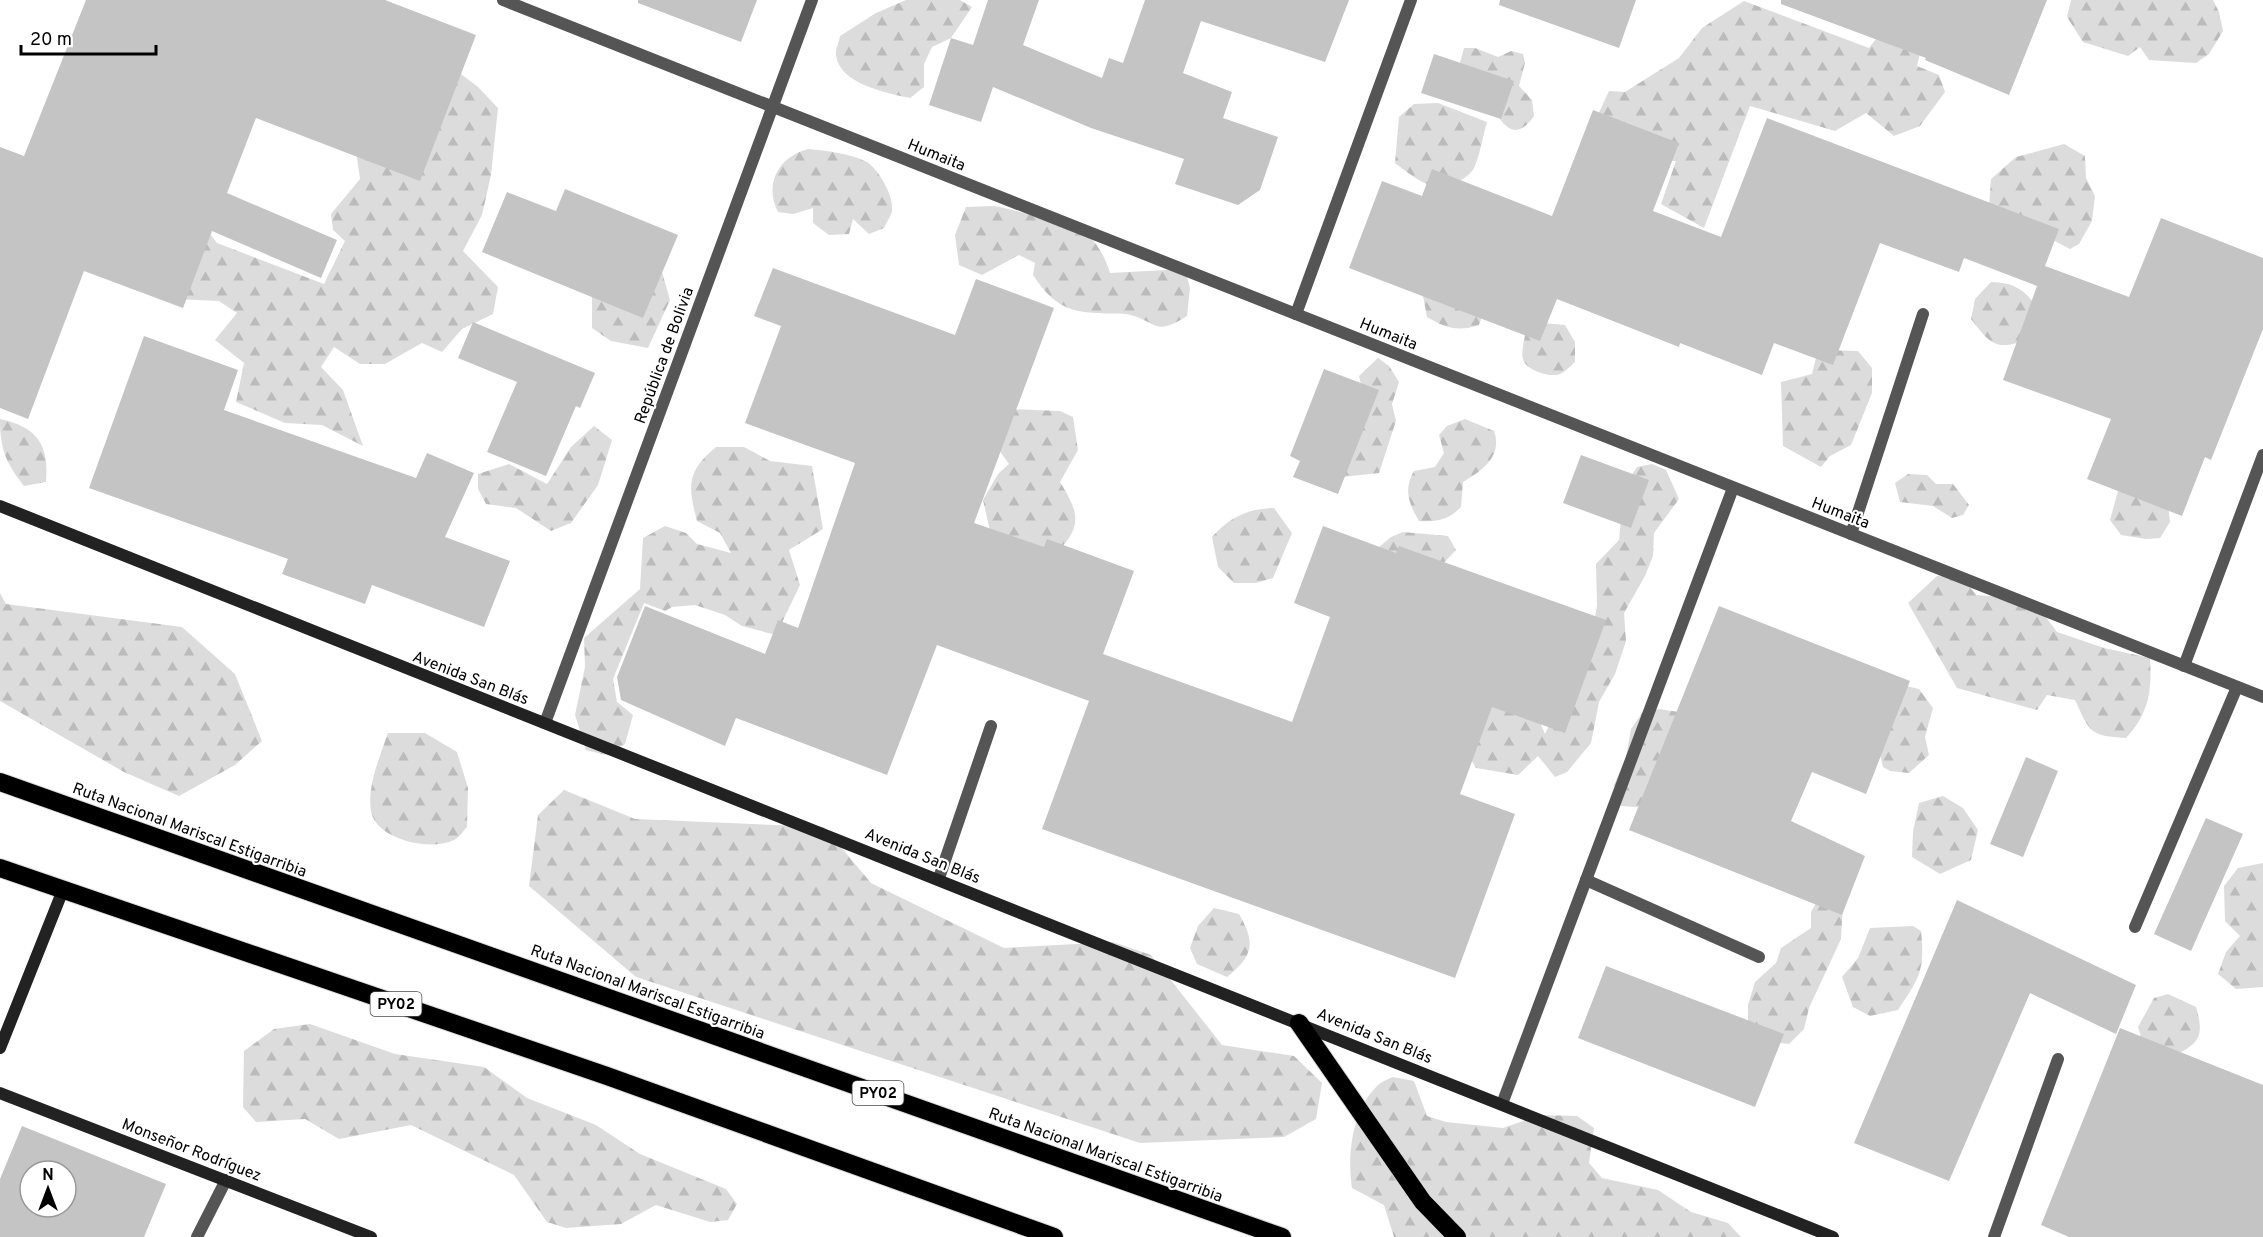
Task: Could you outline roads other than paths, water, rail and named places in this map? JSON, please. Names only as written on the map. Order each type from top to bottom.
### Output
[{"type":"highway","name":"Ruta Nacional Mariscal Estigarribia","points":[[0,782],[1282,1237]]},
{"type":"highway","name":"PY02","points":[[0,868],[607,1076],[1054,1237]]},
{"type":"highway","points":[[1299,1023],[1423,1202],[1457,1237]]},
{"type":"street","name":"Humaita","points":[[503,0],[2263,697]]},
{"type":"street","name":"República de Bolivia","points":[[545,723],[812,0]]},
{"type":"street","points":[[1296,314],[1411,0]]},
{"type":"street","points":[[1851,534],[1923,314]]},
{"type":"street","points":[[2184,666],[2263,455]]},
{"type":"street","points":[[1502,1104],[1733,488]]},
{"type":"street","name":"Avenida San Blás","points":[[0,506],[939,878],[1833,1237]]},
{"type":"street","points":[[2135,927],[2237,687]]},
{"type":"street","points":[[939,878],[991,726]]},
{"type":"street","points":[[1587,880],[1759,957]]},
{"type":"street","points":[[0,1048],[63,890]]},
{"type":"street","points":[[1994,1237],[2058,1059]]},
{"type":"street","name":"Monseñor Rodríguez","points":[[0,1093],[371,1237]]},
{"type":"street","points":[[197,1237],[226,1180]]}]
